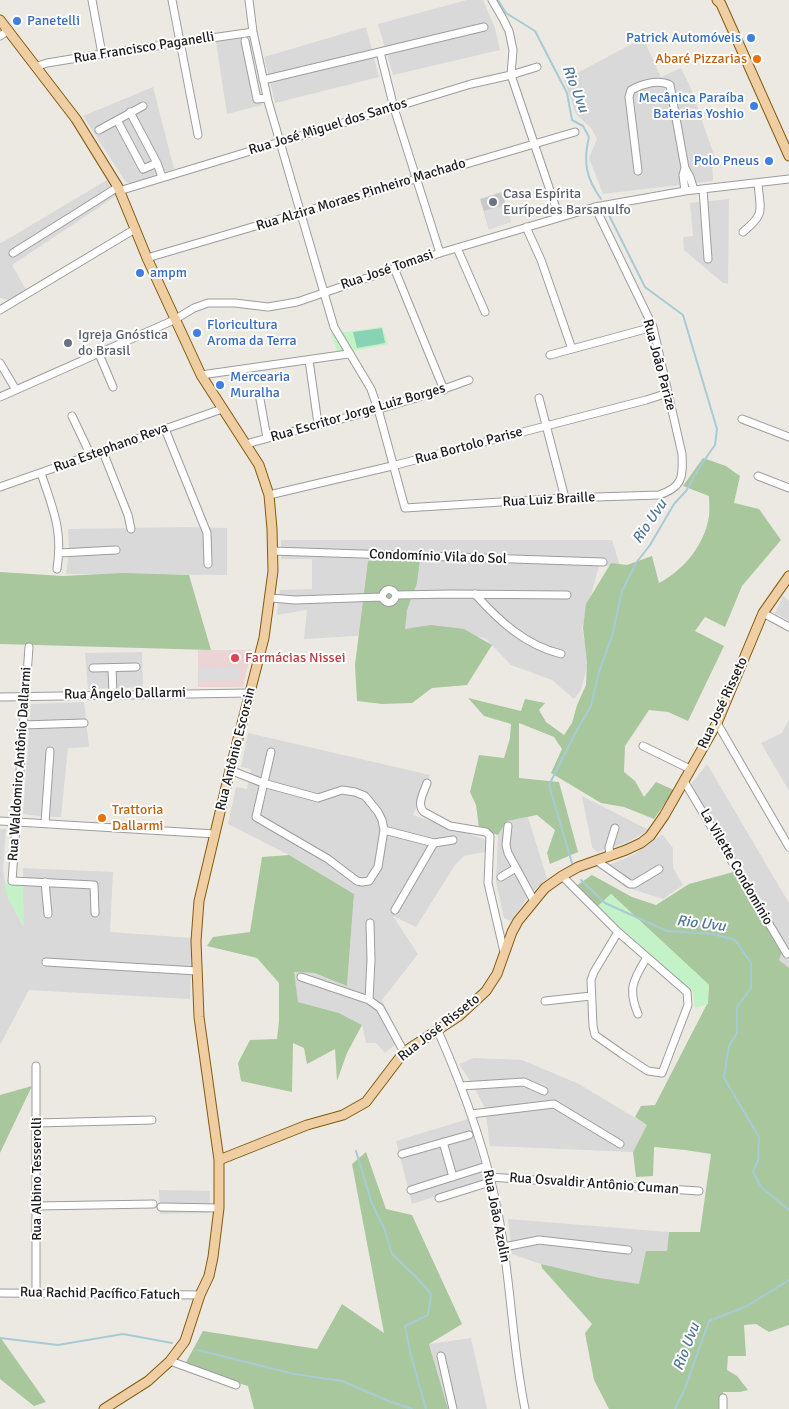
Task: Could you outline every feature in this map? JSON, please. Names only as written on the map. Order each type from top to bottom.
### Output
[{"type":"main road","points":[[717,0],[721,4],[788,152]]},
{"type":"main road","name":"Rua Antônio Escorsin","points":[[0,20],[76,119],[118,189],[174,320],[201,375],[259,465],[269,495],[273,571],[264,638],[199,901],[196,941],[199,1017],[219,1160],[219,1208],[213,1258],[185,1341],[170,1361],[148,1381],[104,1409]]},
{"type":"main road","name":"Rua José Risseto","points":[[219,1160],[307,1125],[357,1109],[366,1102],[396,1060],[404,1052],[438,1031],[486,991],[497,974],[512,932],[545,888],[578,867],[641,843],[650,836],[664,816],[717,723],[763,613],[789,576]]},
{"type":"street","points":[[92,0],[102,54]]},
{"type":"street","points":[[172,0],[198,135]]},
{"type":"street","points":[[249,0],[253,32],[267,98],[334,327],[348,354],[371,390],[378,409],[392,466]]},
{"type":"street","points":[[492,0],[509,31],[513,50],[511,75],[559,217]]},
{"type":"street","points":[[263,80],[484,27]]},
{"type":"street","points":[[0,36],[8,30]]},
{"type":"street","name":"Rua Francisco Paganelli","points":[[35,67],[47,63],[102,54],[253,32]]},
{"type":"street","points":[[245,41],[257,99],[267,98]]},
{"type":"street","points":[[380,52],[394,108],[440,253]]},
{"type":"street","name":"Rua José Miguel dos Santos","points":[[13,253],[118,189],[471,84],[537,67]]},
{"type":"street","points":[[638,171],[629,97],[631,90],[642,84],[664,82],[670,85],[684,168],[685,191]]},
{"type":"street","points":[[99,130],[143,106]]},
{"type":"street","points":[[130,112],[162,177]]},
{"type":"street","points":[[116,120],[144,169],[156,163]]},
{"type":"street","name":"Rua Alzira Moraes Pinheiro Machado","points":[[147,258],[575,132]]},
{"type":"street","points":[[684,168],[690,177],[694,190]]},
{"type":"street","name":"Rua José Tomasi","points":[[0,397],[99,354],[208,303],[235,303],[268,307],[297,302],[440,253],[595,207],[685,191],[789,179]]},
{"type":"street","points":[[743,232],[760,215],[758,183]]},
{"type":"street","points":[[703,189],[708,259]]},
{"type":"street","name":"Rua João Parize","points":[[595,207],[652,327],[682,454],[683,473]]},
{"type":"street","points":[[526,227],[541,260],[572,349]]},
{"type":"street","points":[[0,299],[3,308],[135,229]]},
{"type":"street","points":[[456,248],[485,312]]},
{"type":"street","points":[[394,268],[444,390]]},
{"type":"street","points":[[550,354],[652,327]]},
{"type":"street","points":[[99,354],[112,387]]},
{"type":"street","points":[[201,375],[348,354]]},
{"type":"street","points":[[309,360],[318,424]]},
{"type":"street","points":[[0,363],[16,390]]},
{"type":"street","name":"Rua Escritor Jorge Luiz Borges","points":[[246,444],[378,409],[444,390],[470,380]]},
{"type":"street","name":"Rua Bortolo Parise","points":[[269,495],[392,466],[668,393]]},
{"type":"street","points":[[538,398],[565,498]]},
{"type":"street","points":[[260,399],[266,438]]},
{"type":"street","name":"Rua Estephano Reva","points":[[0,487],[222,409]]},
{"type":"street","points":[[72,416],[91,456]]},
{"type":"street","points":[[742,419],[789,437]]},
{"type":"street","points":[[165,429],[207,533],[208,564]]},
{"type":"street","points":[[103,452],[128,515],[131,529]]},
{"type":"street","name":"Rua Luiz Braille","points":[[392,466],[405,508],[565,498],[659,495],[672,491],[677,486],[683,473]]},
{"type":"street","points":[[40,473],[56,519],[60,539],[57,569]]},
{"type":"street","points":[[758,476],[789,488]]},
{"type":"street","points":[[59,553],[116,550]]},
{"type":"street","name":"Condomínio Vila do Sol","points":[[272,551],[603,562]]},
{"type":"street","points":[[475,594],[492,613],[525,639],[561,654]]},
{"type":"street","points":[[270,598],[295,600],[382,597],[388,603],[392,602],[396,595],[567,595]]},
{"type":"street","points":[[763,613],[789,627]]},
{"type":"street","name":"Rua Waldomiro Antônio Dallarmi","points":[[29,646],[12,881],[45,882]]},
{"type":"street","points":[[93,668],[136,667]]},
{"type":"street","points":[[112,668],[113,695]]},
{"type":"street","name":"Rua Ângelo Dallarmi","points":[[0,697],[250,693]]},
{"type":"street","points":[[23,725],[84,723]]},
{"type":"street","points":[[717,723],[789,847]]},
{"type":"street","points":[[643,746],[690,769]]},
{"type":"street","points":[[45,824],[50,751]]},
{"type":"street","points":[[230,770],[263,782],[318,798],[342,790],[365,796],[373,804],[382,820],[384,830],[378,867],[369,881],[357,881],[328,859],[256,817],[263,782],[270,752]]},
{"type":"street","name":"La Vilette Condomínio","points":[[684,781],[787,954]]},
{"type":"street","points":[[427,783],[420,805],[424,812],[450,826],[486,832],[490,836],[488,883],[505,955]]},
{"type":"street","points":[[0,822],[216,834]]},
{"type":"street","points":[[508,826],[506,845],[534,901]]},
{"type":"street","points":[[610,856],[609,847],[615,828]]},
{"type":"street","points":[[384,830],[434,842],[453,840]]},
{"type":"street","points":[[395,910],[434,842]]},
{"type":"street","points":[[597,861],[630,884],[634,884],[659,870]]},
{"type":"street","points":[[501,878],[516,868]]},
{"type":"street","points":[[562,876],[618,932],[687,992],[688,998],[684,1015],[662,1073],[648,1071],[595,1034],[591,980],[618,932]]},
{"type":"street","points":[[48,914],[45,882],[94,885],[95,913]]},
{"type":"street","points":[[369,1000],[370,922]]},
{"type":"street","points":[[638,1014],[634,1004],[633,981],[647,957]]},
{"type":"street","points":[[46,962],[196,971]]},
{"type":"street","points":[[301,977],[369,1000],[380,1008],[404,1052]]},
{"type":"street","points":[[546,1001],[591,996]]},
{"type":"street","name":"Rua João Azolin","points":[[438,1031],[471,1114],[487,1166],[499,1216],[525,1409]]},
{"type":"street","name":"Rua Albino Tesserolli","points":[[36,1066],[36,1293]]},
{"type":"street","points":[[461,1086],[524,1082],[544,1091]]},
{"type":"street","points":[[471,1114],[554,1104],[620,1144]]},
{"type":"street","points":[[37,1123],[152,1120]]},
{"type":"street","points":[[402,1154],[469,1135]]},
{"type":"street","points":[[443,1142],[454,1177]]},
{"type":"street","points":[[411,1190],[487,1166]]},
{"type":"street","points":[[439,1198],[490,1179]]},
{"type":"street","name":"Rua Osvaldir Antônio Cuman","points":[[490,1179],[699,1191]]},
{"type":"street","points":[[37,1206],[153,1204]]},
{"type":"street","points":[[161,1207],[219,1208]]},
{"type":"street","points":[[504,1248],[539,1240],[628,1250]]},
{"type":"street","name":"Rua Rachid Pacífico Fatuch","points":[[0,1293],[200,1296]]},
{"type":"street","points":[[441,1356],[453,1409]]},
{"type":"street","points":[[170,1361],[236,1385]]},
{"type":"street","points":[[723,1398],[723,1409]]},
{"type":"shaded area","points":[[467,0],[483,0],[495,28],[500,50],[393,75],[378,24]]},
{"type":"shaded area","points":[[366,27],[379,77],[275,103],[264,57]]},
{"type":"shaded area","points":[[247,37],[262,105],[227,114],[216,42]]},
{"type":"shaded area","points":[[643,38],[661,77],[681,68],[690,86],[715,158],[712,160],[713,181],[603,194],[589,158],[597,139],[591,128],[576,114],[564,80]]},
{"type":"shaded area","points":[[153,87],[174,169],[130,184],[125,181],[83,116]]},
{"type":"shaded area","points":[[107,180],[116,196],[12,265],[26,290],[8,300],[0,298],[0,242]]},
{"type":"shaded area","name":"Casa Espírita Eurípedes Barsanulfo","points":[[502,192],[511,222],[489,229],[480,199]]},
{"type":"shaded area","points":[[729,199],[728,284],[723,283],[684,250],[683,237],[693,236],[690,203]]},
{"type":"shaded area","points":[[506,205],[511,222],[489,229],[484,211]]},
{"type":"shaded area","points":[[227,528],[227,575],[66,574],[69,552],[68,529]]},
{"type":"shaded area","points":[[281,540],[612,540],[620,566],[599,566],[582,628],[588,662],[581,690],[574,699],[552,680],[511,665],[485,638],[443,631],[304,639],[307,610],[277,615],[280,590],[312,589],[312,559],[281,559]]},
{"type":"shaded area","points":[[783,596],[789,601],[789,621],[775,613]]},
{"type":"shaded area","points":[[198,650],[252,650],[243,687],[198,687]]},
{"type":"shaded area","points":[[142,652],[143,687],[88,689],[85,653]]},
{"type":"shaded area","points":[[239,667],[240,680],[198,681],[198,668]]},
{"type":"shaded area","points":[[84,702],[89,747],[68,748],[61,817],[23,814],[31,704]]},
{"type":"shaded area","points":[[789,720],[789,791],[761,743],[782,733]]},
{"type":"shaded area","points":[[248,733],[430,775],[413,815],[489,841],[485,852],[464,856],[455,865],[416,927],[393,916],[418,954],[382,1000],[402,1041],[385,1053],[376,1043],[366,1043],[362,1025],[339,1013],[298,1002],[293,972],[313,973],[347,986],[354,894],[289,855],[228,824],[236,787],[247,789],[251,769],[241,767]]},
{"type":"shaded area","points":[[707,764],[789,903],[789,968],[779,960],[782,952],[688,788]]},
{"type":"shaded area","points":[[582,796],[649,830],[626,843],[597,852],[592,847]]},
{"type":"shaded area","points":[[528,817],[547,879],[530,894],[511,921],[504,918],[496,882],[498,835],[507,821]]},
{"type":"shaded area","points":[[0,829],[6,829],[3,870],[8,898],[23,926],[23,868],[113,872],[110,932],[192,938],[190,999],[29,990],[0,1045]]},
{"type":"shaded area","points":[[662,834],[673,848],[673,868],[683,885],[663,899],[625,887],[602,868],[635,854]]},
{"type":"shaded area","points":[[474,1058],[522,1060],[579,1084],[647,1125],[633,1152],[490,1146],[485,1108],[459,1064]]},
{"type":"shaded area","points":[[468,1119],[486,1180],[412,1204],[396,1141]]},
{"type":"shaded area","points":[[159,1190],[210,1191],[209,1213],[160,1214]]},
{"type":"shaded area","points":[[508,1219],[669,1232],[667,1251],[639,1284],[600,1278],[541,1264],[512,1254]]},
{"type":"shaded area","points":[[471,1338],[487,1409],[448,1409],[429,1344]]},
{"type":"green space","points":[[382,327],[388,344],[338,354],[331,334]]},
{"type":"green space","points":[[382,328],[385,343],[357,348],[353,332]]},
{"type":"green space","points":[[703,458],[726,466],[740,476],[734,503],[759,509],[781,540],[742,586],[725,627],[705,617],[695,631],[724,646],[688,721],[668,712],[649,710],[625,746],[624,772],[635,781],[644,797],[656,782],[674,790],[654,819],[624,807],[601,803],[551,773],[562,749],[554,737],[519,723],[519,778],[559,782],[578,852],[550,864],[547,853],[555,830],[537,815],[507,821],[498,835],[479,828],[476,805],[470,792],[479,755],[504,758],[510,738],[511,724],[484,716],[468,698],[521,711],[525,699],[545,703],[539,710],[546,722],[564,735],[572,723],[577,705],[586,685],[587,662],[583,628],[586,604],[611,563],[627,565],[652,556],[659,583],[677,571],[692,555],[707,526],[709,496],[683,486]]},
{"type":"green space","points":[[420,559],[417,583],[407,610],[405,629],[431,625],[464,629],[492,645],[467,685],[432,688],[412,703],[382,704],[357,701],[355,665],[368,561]]},
{"type":"green space","points":[[0,572],[63,576],[122,573],[189,575],[211,650],[0,644]]},
{"type":"green space","points":[[289,855],[354,894],[347,986],[314,973],[294,972],[298,1002],[339,1013],[362,1025],[347,1053],[337,1081],[335,1049],[307,1064],[304,1048],[293,1043],[292,1092],[241,1081],[238,1063],[250,1040],[277,1039],[279,983],[257,958],[207,946],[213,937],[250,932],[262,857]]},
{"type":"green space","points":[[737,871],[782,952],[779,960],[789,968],[789,1325],[769,1332],[756,1324],[744,1325],[746,1356],[728,1356],[727,1370],[737,1376],[748,1390],[723,1392],[723,1409],[609,1409],[594,1380],[585,1333],[592,1324],[542,1268],[541,1264],[600,1278],[639,1284],[646,1251],[667,1251],[669,1232],[700,1232],[711,1154],[654,1147],[653,1176],[636,1177],[633,1152],[647,1125],[635,1117],[641,1106],[655,1105],[707,1004],[709,985],[611,894],[597,907],[576,886],[592,875],[632,897],[656,905],[689,884]]},
{"type":"green space","points":[[23,882],[24,927],[8,898],[4,883]]},
{"type":"green space","points":[[611,894],[709,985],[708,1004],[695,1008],[693,992],[597,907]]},
{"type":"green space","points":[[32,1086],[0,1153],[0,1095]]},
{"type":"green space","points":[[366,1152],[386,1209],[412,1215],[462,1324],[429,1344],[448,1409],[254,1409],[248,1386],[184,1366],[203,1331],[317,1349],[342,1304],[384,1333],[352,1164]]},
{"type":"green space","points":[[0,1337],[46,1402],[34,1406],[0,1379]]},
{"type":"waterway","name":"Rio Uvu","points":[[498,0],[506,13],[535,31],[567,93],[572,120],[583,126],[589,137],[586,154],[587,170],[592,184],[601,199]]},
{"type":"waterway","name":"Rio Uvu","points":[[572,863],[549,785],[591,706],[599,672],[612,636],[622,591],[636,563],[650,545],[674,504],[686,491],[715,445],[717,429],[683,315],[645,287],[609,215]]},
{"type":"waterway","name":"Rio Uvu","points":[[581,880],[605,903],[667,931],[713,934],[735,940],[751,963],[751,988],[737,1007],[737,1033],[729,1046],[724,1078],[759,1137],[758,1160],[753,1172],[762,1188],[789,1210]]},
{"type":"waterway","points":[[356,1151],[372,1204],[384,1228],[392,1254],[431,1294],[428,1315],[405,1326],[410,1352],[426,1409]]},
{"type":"waterway","name":"Rio Uvu","points":[[675,1409],[684,1391],[709,1321],[747,1306],[789,1280]]},
{"type":"waterway","points":[[0,1338],[58,1345],[123,1334],[172,1343]]},
{"type":"waterway","points":[[198,1350],[294,1374],[342,1381],[412,1409]]},
{"type":"place","name":"Panetelli","points":[[17,21]]},
{"type":"place","name":"Patrick Automóveis","points":[[751,38]]},
{"type":"place","name":"Abaré Pizzarias","points":[[757,59]]},
{"type":"place","name":"Mecânica Paraíba Baterias Yoshio","points":[[754,106]]},
{"type":"place","name":"Polo Pneus","points":[[769,161]]},
{"type":"place","name":"Casa Espírita Eurípedes Barsanulfo","points":[[493,202]]},
{"type":"place","name":"ampm","points":[[140,273]]},
{"type":"place","name":"Floricultura Aroma da Terra","points":[[197,333]]},
{"type":"place","name":"Igreja Gnóstica do Brasil","points":[[68,343]]},
{"type":"place","name":"Mercearia Muralha","points":[[220,385]]},
{"type":"place","name":"Farmácias Nissei","points":[[235,658]]},
{"type":"place","name":"Trattoria Dallarmi","points":[[102,818]]}]
